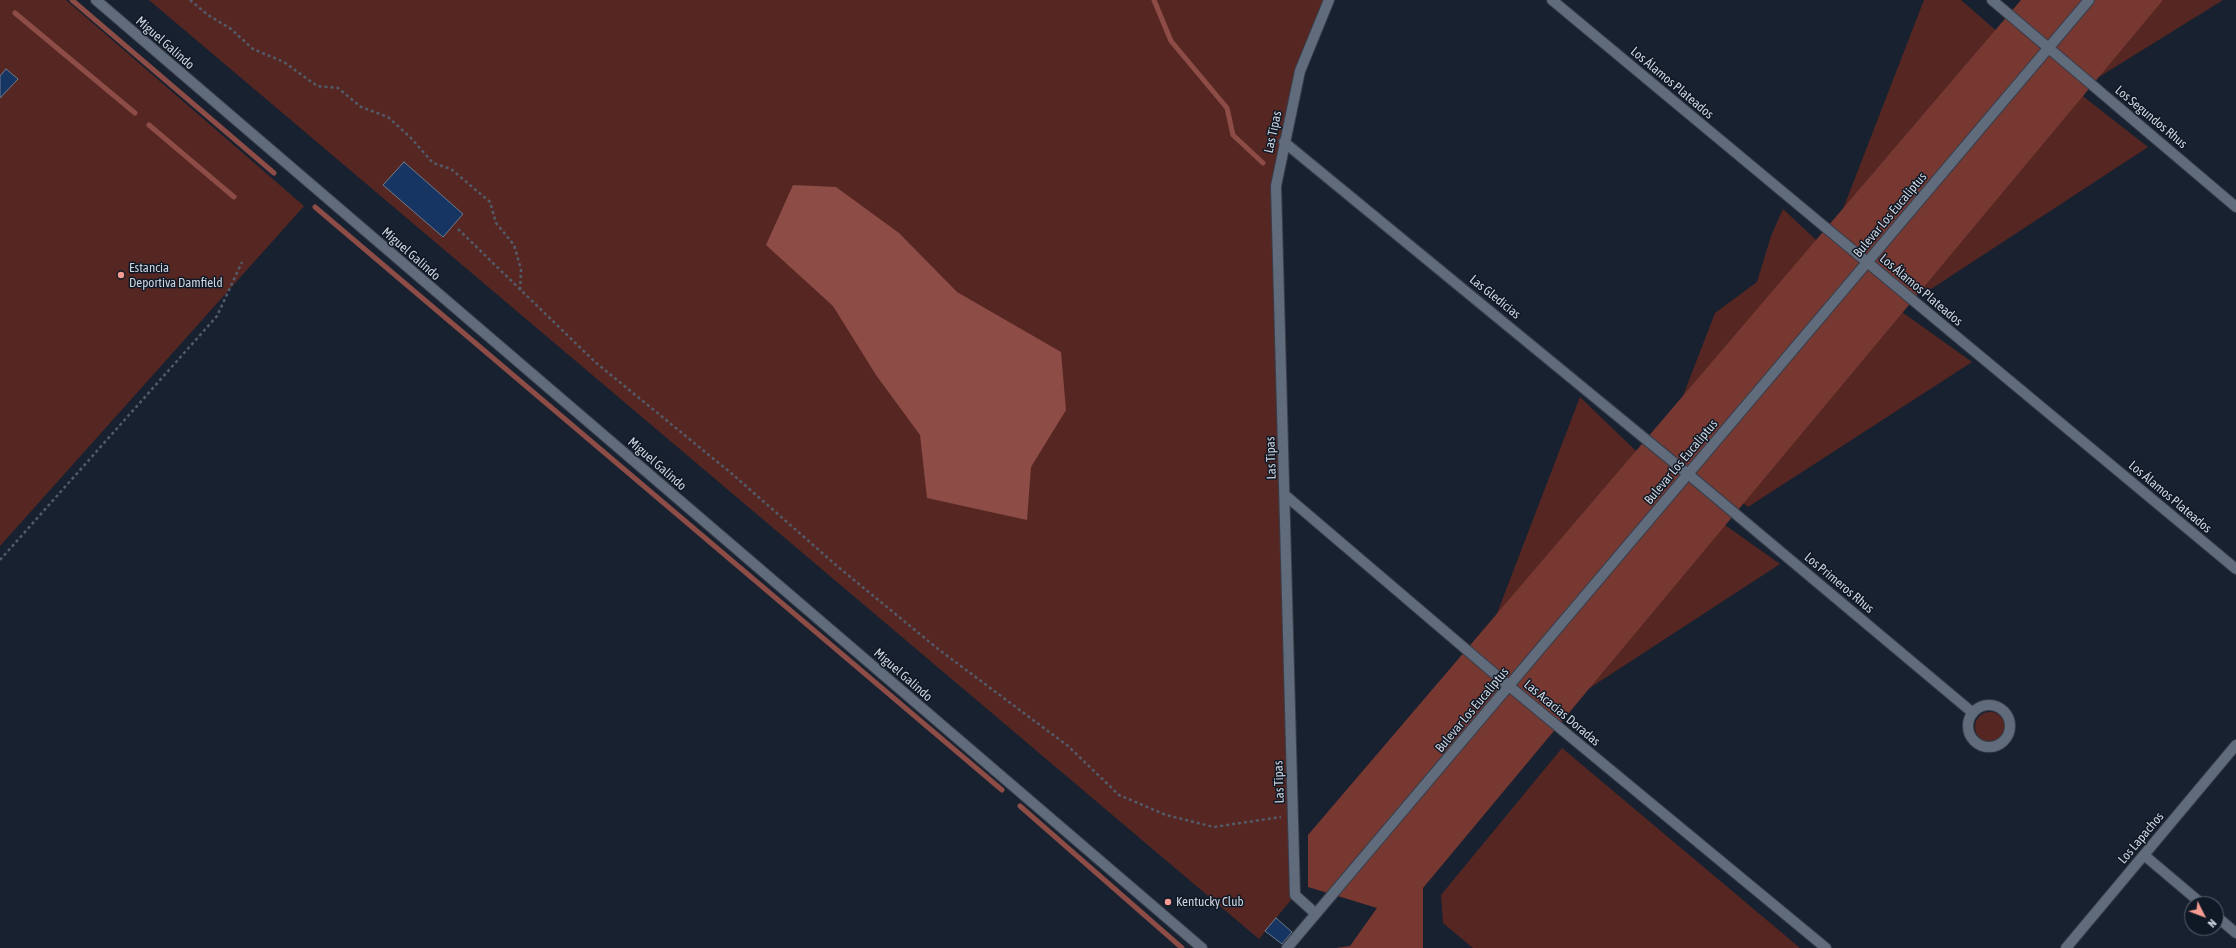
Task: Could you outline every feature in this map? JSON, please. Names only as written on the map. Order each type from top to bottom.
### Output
[{"type":"street","name":"Miguel Galindo","points":[[96,0],[1202,948]]},
{"type":"street","name":"Las Tipas","points":[[1316,914],[1295,895],[1276,186],[1300,71],[1329,0]]},
{"type":"street","name":"Los Álamos Plateados","points":[[1552,0],[2236,569]]},
{"type":"street","name":"Los Segundos Rhus","points":[[1992,0],[2050,47],[2236,207]]},
{"type":"street","name":"Bulevar Los Eucaliptus","points":[[1290,945],[2090,0]]},
{"type":"street","name":"Las Gledicias","points":[[1284,142],[1688,474]]},
{"type":"street","name":"Los Primeros Rhus","points":[[1688,474],[1973,713]]},
{"type":"street","name":"Las Acacias Doradas","points":[[1285,495],[1509,686],[1826,948]]},
{"type":"street","points":[[1988,705],[1996,706],[2003,710],[2010,724],[2010,733],[2006,740],[1992,747],[1983,747],[1976,743],[1971,736],[1969,728],[1969,720],[1973,713],[1988,705]]},
{"type":"street","name":"Los Lapachos","points":[[2066,948],[2236,745]]},
{"type":"street","points":[[2144,855],[2193,896]]},
{"type":"street","points":[[2224,923],[2236,933]]},
{"type":"path","points":[[190,0],[208,15],[231,29],[253,49],[284,62],[317,86],[338,88],[361,107],[388,117],[410,137],[434,163],[451,169],[490,202],[496,222],[514,245],[521,269],[520,292]]},
{"type":"path","points":[[458,229],[520,292],[595,362],[732,473],[837,566],[938,649],[1068,746],[1119,795],[1166,815],[1214,827],[1293,815]]},
{"type":"path","points":[[0,560],[217,316],[242,262]]},
{"type":"shaded area","name":"Estancia Deportiva Damfield","points":[[0,0],[66,0],[304,206],[0,546]]},
{"type":"shaded area","points":[[149,0],[1329,0],[1300,71],[1276,186],[1295,895],[1259,939]]},
{"type":"shaded area","points":[[1924,0],[1961,0],[2016,48],[1863,229],[1843,209]]},
{"type":"shaded area","points":[[2021,0],[2163,0],[1423,888],[1423,948],[1336,948],[1350,946],[1377,908],[1308,887],[1308,835]]},
{"type":"shaded area","points":[[2117,0],[2223,0],[2099,77],[2071,55]]},
{"type":"shaded area","points":[[2057,76],[2148,147],[1928,291],[1897,265]]},
{"type":"shaded area","points":[[793,185],[836,187],[899,233],[957,292],[1061,352],[1066,410],[1031,467],[1027,520],[927,498],[920,435],[876,375],[833,306],[766,245]]},
{"type":"shaded area","points":[[1783,209],[1845,267],[1671,427],[1715,313],[1757,282],[1771,236]]},
{"type":"shaded area","points":[[1878,295],[1972,362],[1748,507],[1718,483]]},
{"type":"shaded area","points":[[1580,397],[1666,480],[1488,637]]},
{"type":"shaded area","points":[[1691,501],[1780,564],[1556,710]]},
{"type":"shaded area","points":[[1990,712],[2001,716],[2005,727],[2001,738],[1990,742],[1979,738],[1975,727],[1979,716]]},
{"type":"shaded area","points":[[1562,748],[1800,948],[1473,948],[1443,923],[1441,895]]},
{"type":"building","points":[[6,69],[18,79],[0,98],[0,76]]},
{"type":"building","points":[[404,162],[463,214],[443,237],[383,185]]},
{"type":"building","points":[[1276,918],[1292,932],[1282,944],[1265,931]]},
{"type":"waterway","points":[[72,0],[274,173]]},
{"type":"waterway","points":[[1154,0],[1171,41],[1227,108],[1233,135],[1263,163]]},
{"type":"waterway","points":[[15,13],[135,113]]},
{"type":"waterway","points":[[149,125],[234,197]]},
{"type":"waterway","points":[[315,207],[1002,790]]},
{"type":"waterway","points":[[1020,806],[1182,948]]},
{"type":"place","name":"Estancia Deportiva Damfield","points":[[121,275]]},
{"type":"place","name":"Kentucky Club","points":[[1168,902]]}]
